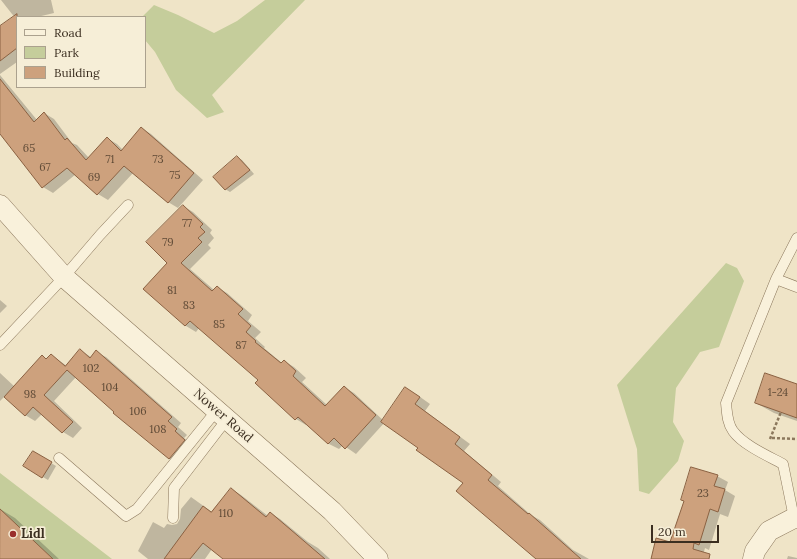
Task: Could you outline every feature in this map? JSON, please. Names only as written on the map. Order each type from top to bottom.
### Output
[{"type":"street","name":"Nower Road","points":[[0,204],[64,277],[332,511],[378,559]]},
{"type":"street","points":[[753,559],[755,551],[769,530],[796,518]]},
{"type":"lane","points":[[0,345],[64,277],[128,205]]},
{"type":"lane","points":[[796,518],[783,464],[748,445],[732,431],[727,418],[726,403],[776,279],[797,238]]},
{"type":"lane","points":[[776,279],[797,286]]},
{"type":"lane","points":[[59,458],[126,516],[137,509],[222,414]]},
{"type":"lane","points":[[173,518],[174,488],[222,414]]},
{"type":"path","points":[[765,455],[781,412]]},
{"type":"path","points":[[771,438],[797,439]]},
{"type":"green space","points":[[265,0],[305,0],[212,95],[224,112],[207,118],[176,90],[155,52],[146,41],[146,16],[143,16],[154,5],[214,33],[237,21]]},
{"type":"green space","points":[[726,263],[737,268],[744,281],[719,347],[700,352],[676,388],[673,422],[684,441],[678,461],[649,494],[639,491],[637,449],[617,385]]},
{"type":"green space","points":[[0,473],[112,559],[53,559],[0,509]]},
{"type":"building","points":[[17,14],[16,49],[0,61],[0,26]]},
{"type":"building","points":[[0,79],[34,122],[44,112],[65,140],[67,138],[86,160],[107,137],[121,151],[141,127],[194,173],[168,203],[124,166],[97,195],[67,168],[42,188],[0,134]]},
{"type":"building","points":[[237,156],[250,170],[225,190],[213,177]]},
{"type":"building","points":[[183,205],[203,224],[200,227],[205,232],[198,238],[202,242],[181,263],[212,291],[217,286],[243,309],[238,314],[251,326],[246,332],[256,341],[255,342],[281,363],[284,360],[296,371],[293,376],[325,406],[344,386],[376,415],[345,449],[334,438],[328,444],[298,417],[295,420],[255,383],[258,380],[190,321],[185,326],[143,289],[167,263],[146,242]]},
{"type":"building","points":[[80,349],[90,358],[96,350],[172,417],[168,421],[177,429],[175,431],[185,440],[169,459],[113,413],[114,412],[67,370],[44,395],[73,422],[62,433],[33,407],[25,416],[4,397],[42,355],[46,359],[51,354],[65,366]]},
{"type":"building","points":[[765,373],[797,384],[797,418],[755,403]]},
{"type":"building","points":[[405,387],[420,397],[415,404],[460,437],[455,444],[492,475],[488,480],[528,514],[529,513],[581,559],[536,559],[456,491],[463,483],[416,450],[418,448],[381,422]]},
{"type":"building","points":[[33,451],[52,462],[42,478],[23,466]]},
{"type":"building","points":[[691,467],[718,475],[714,486],[725,489],[718,512],[710,509],[699,545],[694,543],[693,549],[710,554],[709,559],[651,559],[656,538],[670,542],[684,501],[681,500]]},
{"type":"building","points":[[231,488],[266,517],[270,512],[325,559],[223,559],[203,543],[190,559],[164,559],[203,506],[211,512]]},
{"type":"building","name":"Lidl","points":[[0,509],[53,559],[0,559]]},
{"type":"place","name":"Lidl","points":[[13,534]]}]
